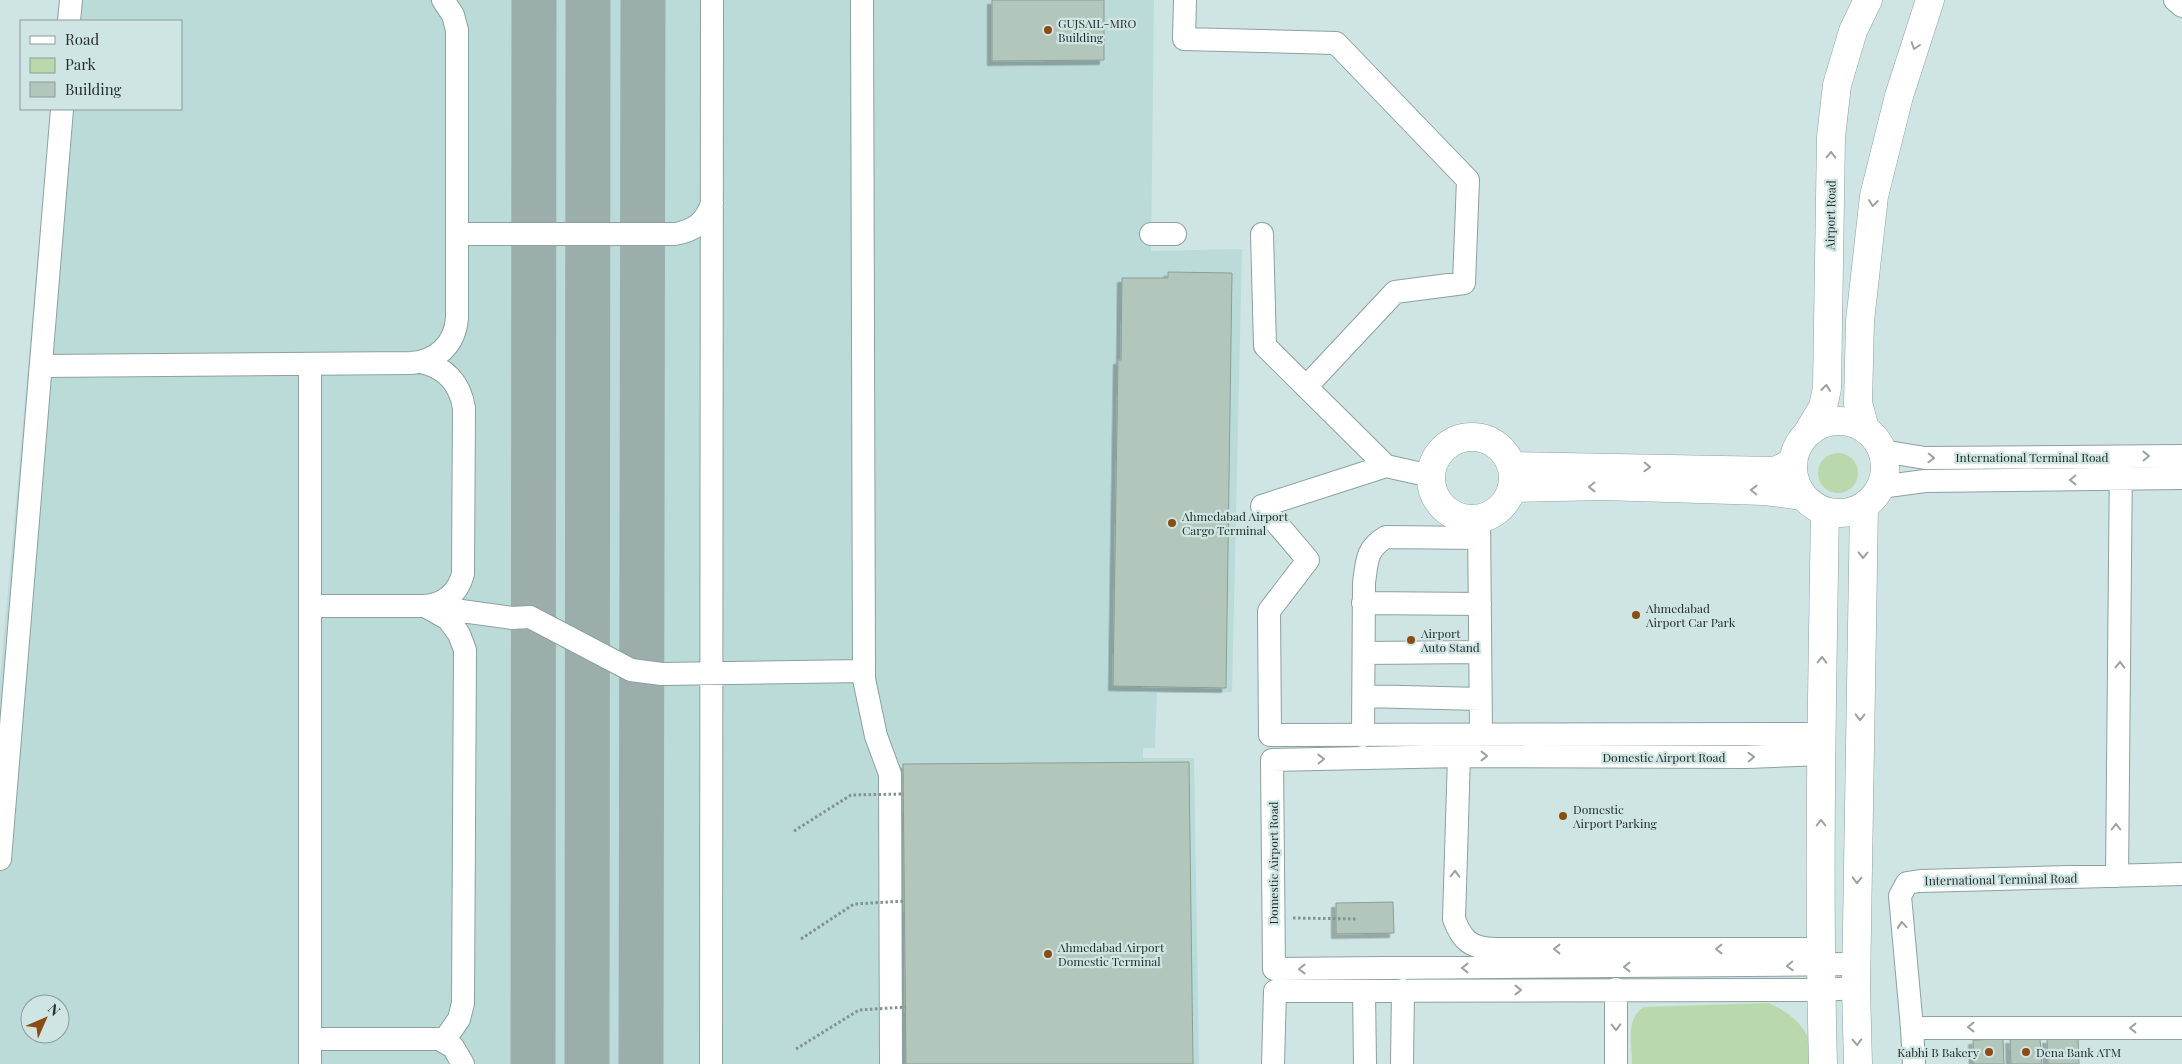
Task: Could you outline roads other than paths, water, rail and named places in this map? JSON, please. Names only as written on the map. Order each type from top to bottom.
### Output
[{"type":"main road","name":"Airport Road","points":[[1808,432],[1823,407],[1827,388],[1831,137],[1837,85],[1853,31],[1868,0]]},
{"type":"main road","points":[[1865,429],[1858,403],[1860,321],[1874,196],[1899,96],[1930,0]]},
{"type":"main road","points":[[1858,1064],[1856,976],[1872,496],[1885,469],[1882,452],[1876,439],[1865,429],[1851,422],[1836,420],[1821,424],[1808,432],[1794,452],[1792,463],[1793,475],[1802,496],[1813,505],[1825,511],[1845,512],[1872,496]]},
{"type":"main road","points":[[1472,437],[1485,439],[1496,445],[1505,454],[1511,477],[1506,500],[1479,528],[1448,511],[1438,501],[1432,489],[1431,476],[1433,464],[1444,448],[1460,438],[1472,437]]},
{"type":"main road","points":[[1511,477],[1775,471],[1792,463]]},
{"type":"main road","points":[[1511,477],[1603,486],[1765,490],[1802,496]]},
{"type":"main road","points":[[1824,1064],[1820,956],[1825,511]]},
{"type":"street","points":[[70,20],[71,0]]},
{"type":"street","points":[[42,366],[421,362],[431,359],[443,350],[454,332],[457,318],[457,30],[454,15],[443,0]]},
{"type":"street","points":[[711,1064],[712,0]]},
{"type":"street","points":[[862,0],[864,671],[876,736],[890,774],[892,1064]]},
{"type":"street","points":[[1185,0],[1184,39],[1336,43],[1468,180],[1464,283],[1395,292],[1306,387]]},
{"type":"street","points":[[2176,0],[2182,6]]},
{"type":"street","points":[[0,859],[62,110]]},
{"type":"street","points":[[457,234],[678,234],[688,232],[699,225],[707,215],[712,203]]},
{"type":"street","points":[[678,234],[695,240],[704,249],[710,260],[712,272]]},
{"type":"street","points":[[1151,234],[1175,234]]},
{"type":"street","points":[[1262,234],[1265,346],[1386,466]]},
{"type":"street","points":[[310,1038],[445,1039],[456,1026],[463,1003],[465,650],[462,400],[456,384],[444,372],[421,362]]},
{"type":"street","points":[[310,364],[310,1064]]},
{"type":"street","name":"International Terminal Road","points":[[1882,452],[1925,458],[2182,456]]},
{"type":"street","points":[[2117,876],[2121,456]]},
{"type":"street","points":[[2046,458],[2047,480]]},
{"type":"street","points":[[1431,476],[1386,466],[1262,506],[1308,560],[1269,611],[1270,735],[1481,736],[1821,744]]},
{"type":"street","points":[[1872,496],[1925,481],[2182,478]]},
{"type":"street","points":[[1364,736],[1364,582],[1368,558],[1374,545],[1386,537],[1479,528],[1481,736]]},
{"type":"street","points":[[310,606],[426,606],[439,604],[454,592],[461,580],[464,567]]},
{"type":"street","points":[[464,567],[468,586],[478,601],[493,612],[512,618]]},
{"type":"street","points":[[1364,602],[1480,604]]},
{"type":"street","points":[[426,606],[512,618],[530,617],[631,670],[662,674],[864,671]]},
{"type":"street","points":[[426,606],[448,619],[459,634],[465,650]]},
{"type":"street","points":[[465,650],[483,631],[500,621],[512,618]]},
{"type":"street","points":[[1364,653],[1480,652]]},
{"type":"street","points":[[1364,696],[1480,699]]},
{"type":"street","name":"Domestic Airport Road","points":[[1821,744],[1747,758],[1459,756],[1272,760],[1274,969],[1773,966],[1820,956],[1856,976]]},
{"type":"street","points":[[1459,756],[1454,919],[1460,934],[1470,943],[1482,948],[1494,949],[1820,956]]},
{"type":"street","name":"International Terminal Road","points":[[1912,1028],[1900,896],[1907,883],[1920,880],[2182,874]]},
{"type":"street","points":[[1273,1064],[1275,991],[1821,990],[1856,976]]},
{"type":"street","points":[[1616,989],[1616,1064]]},
{"type":"street","points":[[1402,1064],[1403,990]]},
{"type":"street","points":[[1364,991],[1365,1064]]},
{"type":"street","points":[[1914,1064],[1912,1028],[2182,1028]]},
{"type":"street","points":[[439,1039],[453,1047],[463,1064]]},
{"type":"place","name":"GUJSAIL-MRO Building","points":[[1048,30]]},
{"type":"place","name":"Ahmedabad Airport Cargo Terminal","points":[[1172,523]]},
{"type":"place","name":"Ahmedabad Airport Car Park","points":[[1636,615]]},
{"type":"place","name":"Airport Auto Stand","points":[[1411,640]]},
{"type":"place","name":"Domestic Airport Parking","points":[[1563,816]]},
{"type":"place","name":"Ahmedabad Airport Domestic Terminal","points":[[1048,954]]},
{"type":"place","name":"Kabhi B Bakery","points":[[1989,1052]]},
{"type":"place","name":"Dena Bank ATM","points":[[2026,1052]]}]
